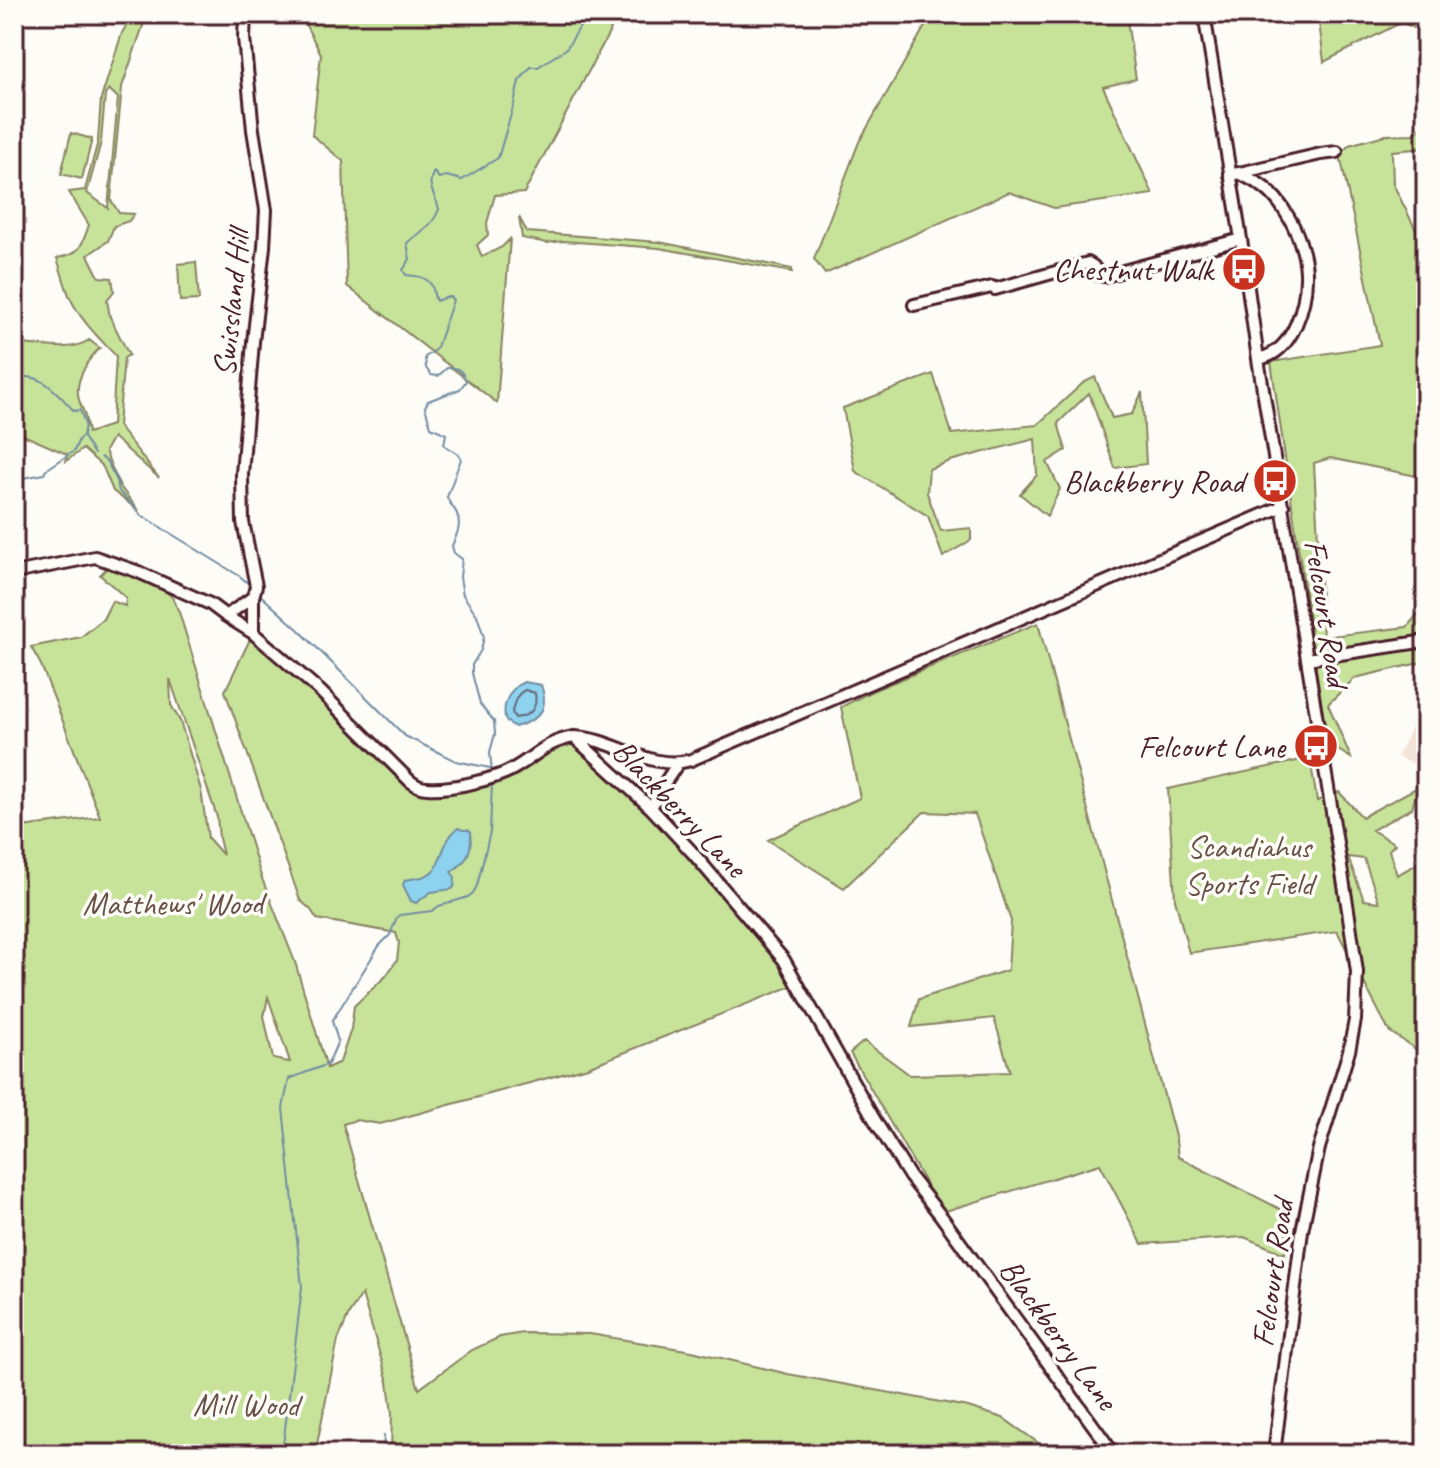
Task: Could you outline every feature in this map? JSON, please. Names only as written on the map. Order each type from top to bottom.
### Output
[{"type":"street","name":"Swissland Hill","points":[[245,14],[244,38],[253,130],[266,210],[242,474],[243,522],[256,586],[253,633]]},
{"type":"street","name":"Felcourt Road","points":[[1204,14],[1234,174],[1258,359],[1358,988],[1352,1036],[1319,1148],[1302,1231],[1274,1454]]},
{"type":"street","points":[[1234,174],[1337,152]]},
{"type":"street","points":[[1234,174],[1262,184],[1285,210],[1297,234],[1306,272],[1300,315],[1295,328],[1280,349],[1258,359]]},
{"type":"street","points":[[914,305],[992,287],[995,289],[1088,263],[1099,275],[1105,276],[1241,239]]},
{"type":"street","points":[[574,737],[595,740],[651,759],[678,763],[696,759],[1283,506]]},
{"type":"street","name":"Blackberry Lane","points":[[14,573],[95,557],[210,604],[253,633],[320,691],[419,787],[434,788],[496,776],[515,768],[553,742],[574,737],[684,843],[784,960],[910,1177],[1114,1454]]},
{"type":"street","points":[[226,616],[253,597]]},
{"type":"street","points":[[1307,659],[1426,641]]},
{"type":"street","points":[[651,808],[678,763]]},
{"type":"shaded area","points":[[1426,695],[1426,769],[1397,757]]},
{"type":"green space","points":[[133,14],[147,14],[122,87],[111,200],[119,213],[134,214],[129,221],[114,226],[108,241],[88,255],[99,277],[112,278],[114,291],[107,300],[110,317],[129,355],[124,358],[118,426],[159,478],[113,437],[105,451],[119,485],[139,511],[113,491],[103,467],[83,449],[66,461],[67,454],[14,431],[14,344],[63,347],[89,340],[100,348],[81,375],[78,397],[88,433],[112,425],[116,356],[73,304],[57,258],[76,252],[89,225],[69,192],[85,190],[98,141],[101,99],[122,33]],"holes":[[[109,89],[118,98],[108,208],[87,193],[101,142],[105,95]]]},
{"type":"green space","points":[[304,14],[619,14],[524,193],[495,195],[487,223],[488,235],[477,245],[482,257],[502,247],[510,239],[497,403],[347,286],[343,161],[312,135],[321,54],[302,18]]},
{"type":"green space","points":[[932,14],[1126,14],[1136,79],[1103,87],[1153,194],[1054,208],[1009,192],[825,274],[814,259],[859,142]]},
{"type":"green space","points":[[1318,14],[1426,14],[1426,34],[1402,22],[1324,62]]},
{"type":"green space","points":[[1426,123],[1426,148],[1392,151],[1393,184],[1417,232],[1426,228],[1426,478],[1330,458],[1314,463],[1323,637],[1407,627],[1422,609],[1426,612],[1426,657],[1419,663],[1355,678],[1328,704],[1351,758],[1327,743],[1271,362],[1380,345],[1340,155],[1349,145],[1385,135],[1414,134]]},
{"type":"green space","points":[[71,133],[92,139],[82,179],[61,174]]},
{"type":"green space","points":[[519,217],[527,232],[659,242],[792,269],[792,272],[659,248],[563,241],[547,243],[522,238]]},
{"type":"green space","points":[[196,262],[199,300],[180,301],[178,264]]},
{"type":"green space","points":[[933,374],[952,434],[1037,425],[1083,383],[1095,377],[1112,418],[1132,414],[1142,392],[1146,464],[1115,468],[1089,393],[1058,423],[1066,450],[1047,462],[1060,489],[1047,516],[1020,494],[1037,475],[1035,439],[929,469],[927,493],[941,531],[971,528],[971,540],[943,557],[928,516],[855,471],[843,408]]},
{"type":"green space","points":[[109,566],[163,589],[172,597],[179,612],[261,876],[295,962],[327,1068],[340,1062],[351,1029],[354,1006],[386,976],[397,960],[399,943],[396,933],[317,919],[300,900],[225,691],[253,633],[415,785],[476,782],[574,737],[651,808],[797,984],[588,1067],[380,1124],[356,1120],[343,1124],[419,1389],[472,1350],[500,1337],[523,1333],[590,1334],[692,1351],[788,1374],[968,1407],[1003,1418],[1054,1454],[391,1454],[392,1414],[388,1382],[362,1294],[338,1340],[315,1454],[14,1454],[14,828],[100,817],[41,665],[31,647],[81,637],[103,619],[112,601],[125,606],[126,598],[100,575]],"holes":[[[170,679],[217,817],[223,855],[208,838],[201,790],[180,721],[171,705]],[[268,997],[290,1062],[273,1059],[264,1016]]]},
{"type":"green space","points":[[1038,623],[1178,1157],[1288,1213],[1285,1254],[1244,1237],[1142,1244],[1100,1164],[942,1212],[850,1053],[864,1041],[910,1075],[1010,1072],[994,1018],[911,1027],[919,999],[1008,970],[1011,921],[975,814],[924,812],[844,888],[768,840],[860,798],[841,707],[872,691]]},
{"type":"green space","name":"Scandiahus Sports Field","points":[[1310,758],[1317,801],[1339,792],[1362,817],[1418,787],[1412,808],[1372,830],[1395,844],[1389,850],[1397,875],[1426,859],[1426,1056],[1389,1031],[1337,931],[1189,953],[1175,899],[1168,789]],"holes":[[[1348,857],[1364,859],[1379,902],[1364,900]]]},
{"type":"water","points":[[524,682],[541,685],[543,708],[536,717],[515,727],[506,721],[506,704],[510,693]]},
{"type":"water","points":[[458,828],[471,832],[471,839],[467,856],[451,872],[455,877],[454,887],[431,892],[416,903],[411,901],[403,885],[405,880],[432,872],[447,841]]},
{"type":"waterway","points":[[492,773],[490,752],[495,734],[494,721],[480,704],[472,673],[472,665],[484,637],[477,615],[463,595],[460,577],[462,559],[454,553],[452,546],[459,523],[447,497],[461,459],[444,445],[446,434],[431,427],[425,407],[428,401],[460,389],[466,381],[457,369],[447,368],[438,376],[431,375],[426,368],[425,357],[437,347],[453,300],[446,297],[436,301],[429,281],[406,275],[403,270],[410,259],[407,243],[430,224],[439,209],[431,186],[434,172],[439,178],[446,176],[462,180],[498,158],[519,81],[531,67],[538,67],[566,49],[588,14]]},
{"type":"waterway","points":[[14,371],[20,378],[36,379],[57,392],[74,411],[80,410],[85,424],[83,436],[74,451],[44,474],[14,480]]},
{"type":"waterway","points":[[83,437],[94,454]]},
{"type":"waterway","points":[[101,457],[115,477],[119,491],[141,515],[241,577],[253,588]]},
{"type":"waterway","points":[[257,592],[405,736],[456,761],[490,768]]},
{"type":"waterway","points":[[282,1454],[302,1287],[283,1108],[289,1079],[328,1064],[338,1041],[332,1021],[379,946],[390,935],[397,917],[432,911],[473,893],[490,832],[492,783]]},
{"type":"waterway","points":[[14,1435],[38,1454]]},
{"type":"waterway","points":[[383,1454],[384,1435]]},
{"type":"place","name":"Chestnut Walk","points":[[1244,269]]},
{"type":"place","name":"Blackberry Road","points":[[1275,481]]},
{"type":"place","name":"Felcourt Lane","points":[[1316,746]]},
{"type":"park label","name":"Matthews' Wood","points":[[173,903]]},
{"type":"park label","name":"Mill Wood","points":[[246,1404]]}]
